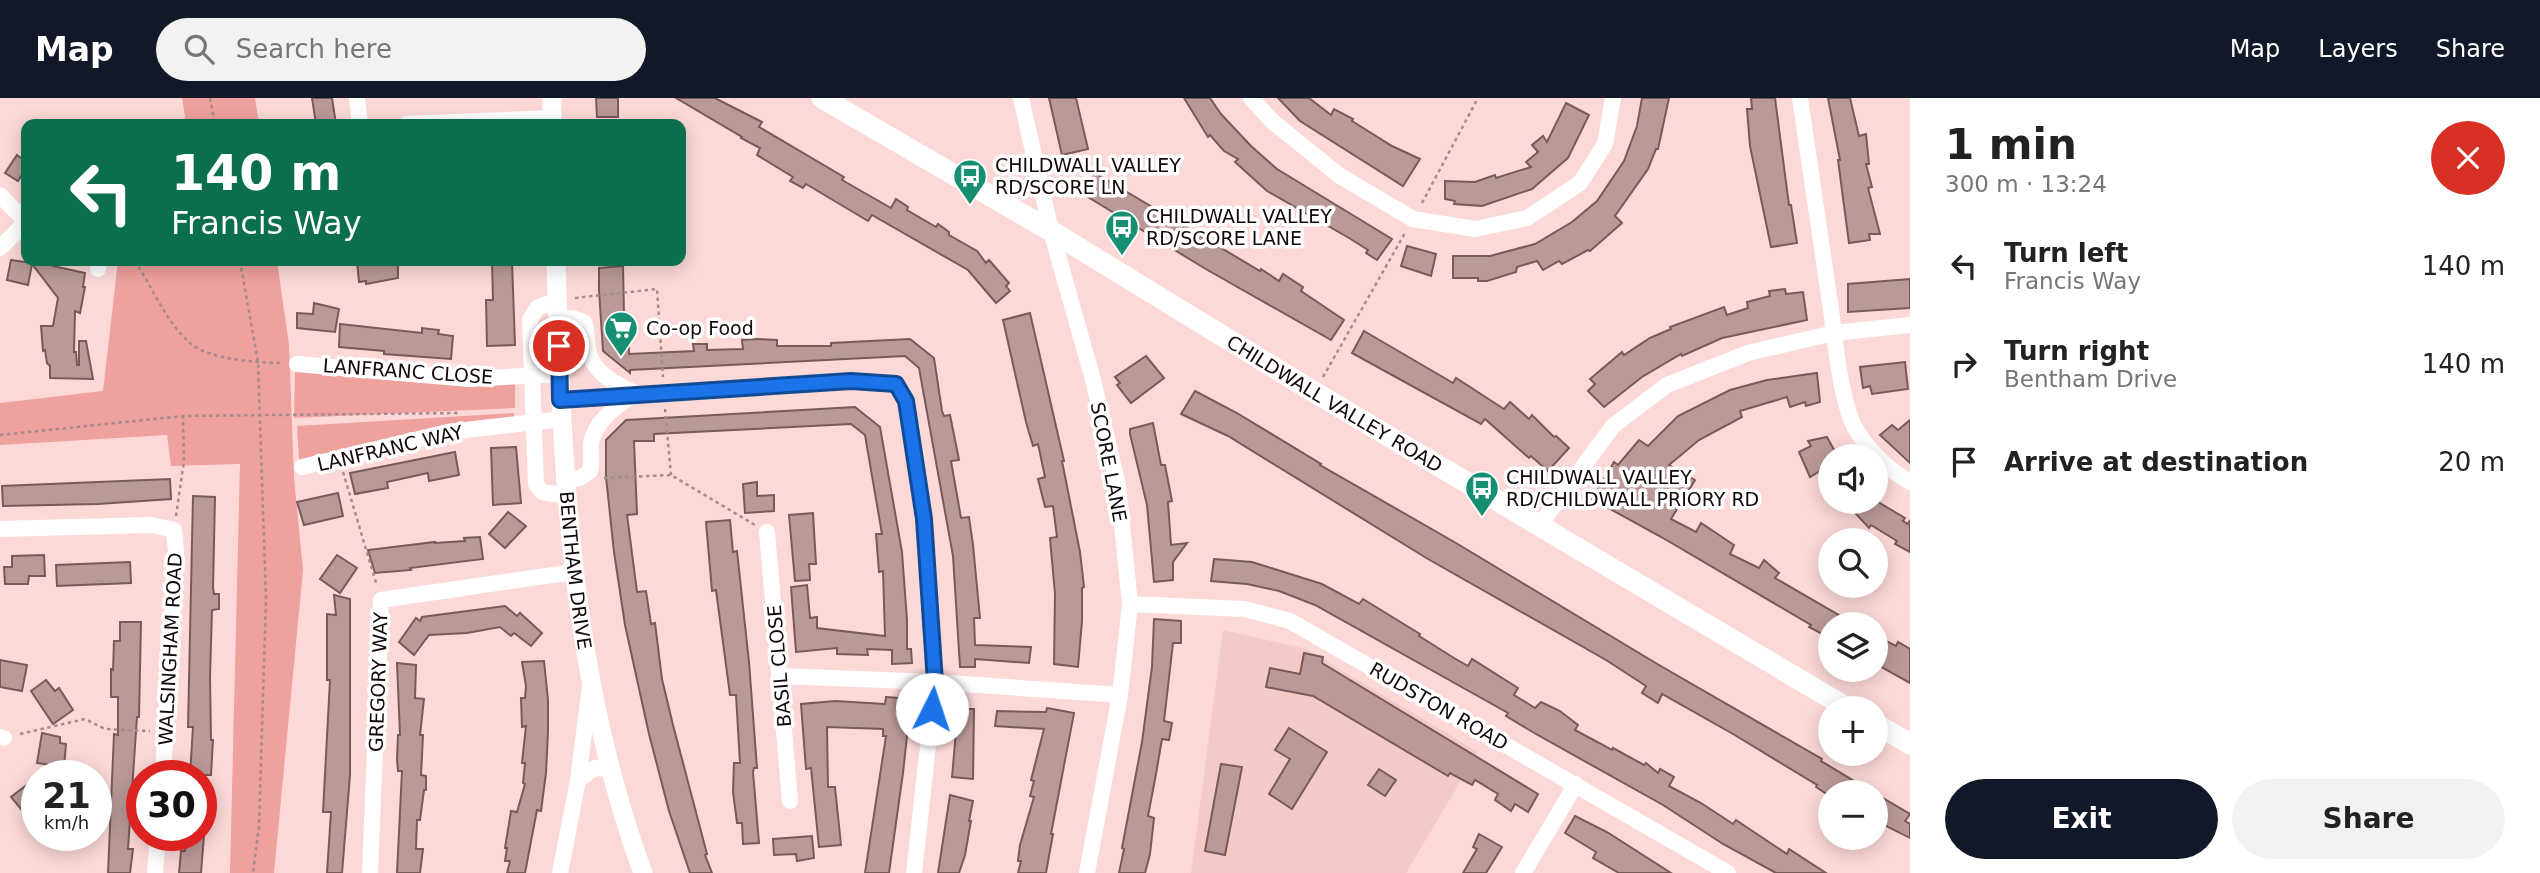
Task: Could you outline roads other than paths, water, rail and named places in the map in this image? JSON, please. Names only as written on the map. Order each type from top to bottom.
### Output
[{"type":"main road","name":"CHILDWALL VALLEY ROAD","points":[[822,98],[1052,231],[1314,392],[1827,696]]},
{"type":"main road","points":[[1888,731],[1910,744]]},
{"type":"street","points":[[357,98],[359,119]]},
{"type":"street","points":[[552,98],[552,119]]},
{"type":"street","name":"SCORE LANE","points":[[1021,98],[1052,231],[1092,376],[1118,485],[1130,604],[1120,695],[1087,873]]},
{"type":"street","points":[[1251,98],[1273,122],[1340,176],[1413,219],[1475,229],[1527,218],[1580,183],[1605,144],[1613,98]]},
{"type":"street","points":[[1800,98],[1834,333],[1853,424],[1870,450],[1910,482]]},
{"type":"street","points":[[0,195],[21,217]]},
{"type":"street","points":[[0,248],[21,227]]},
{"type":"street","name":"BENTHAM DRIVE","points":[[556,266],[560,400],[572,572],[590,684],[610,769],[643,873]]},
{"type":"street","points":[[537,308],[558,309],[583,322],[587,329],[590,356],[598,368],[608,379],[635,393],[603,419],[596,429],[592,439],[590,471],[565,488],[548,494],[538,488],[531,316],[537,308]]},
{"type":"street","points":[[1539,526],[1613,426],[1667,386],[1748,353],[1834,333],[1910,325]]},
{"type":"street","name":"LANFRANC CLOSE","points":[[297,364],[469,379],[560,374]]},
{"type":"street","points":[[560,400],[851,381],[896,384],[906,401],[924,519],[935,682],[914,873]]},
{"type":"street","name":"LANFRANC WAY","points":[[302,467],[448,432],[561,419]]},
{"type":"street","name":"WALSINGHAM ROAD","points":[[0,529],[151,525],[174,530],[176,552],[164,760]]},
{"type":"street","name":"BASIL CLOSE","points":[[767,532],[790,801]]},
{"type":"street","name":"GREGORY WAY","points":[[370,873],[381,600],[572,572]]},
{"type":"street","name":"RUDSTON ROAD","points":[[1130,604],[1244,609],[1290,621],[1728,873]]},
{"type":"street","points":[[781,676],[935,682],[1120,695]]},
{"type":"street","points":[[560,873],[578,780],[590,684]]},
{"type":"street","points":[[578,780],[595,768],[610,769]]},
{"type":"street","points":[[1523,873],[1576,784]]},
{"type":"street","points":[[155,873],[157,851]]},
{"type":"place","name":"CHILDWALL VALLEY RD/SCORE LN","points":[[970,206]]},
{"type":"place","name":"CHILDWALL VALLEY RD/SCORE LANE","points":[[1122,257]]},
{"type":"place","name":"Co-op Food","points":[[621,358]]},
{"type":"place","name":"CHILDWALL VALLEY RD/CHILDWALL PRIORY RD","points":[[1482,518]]}]
